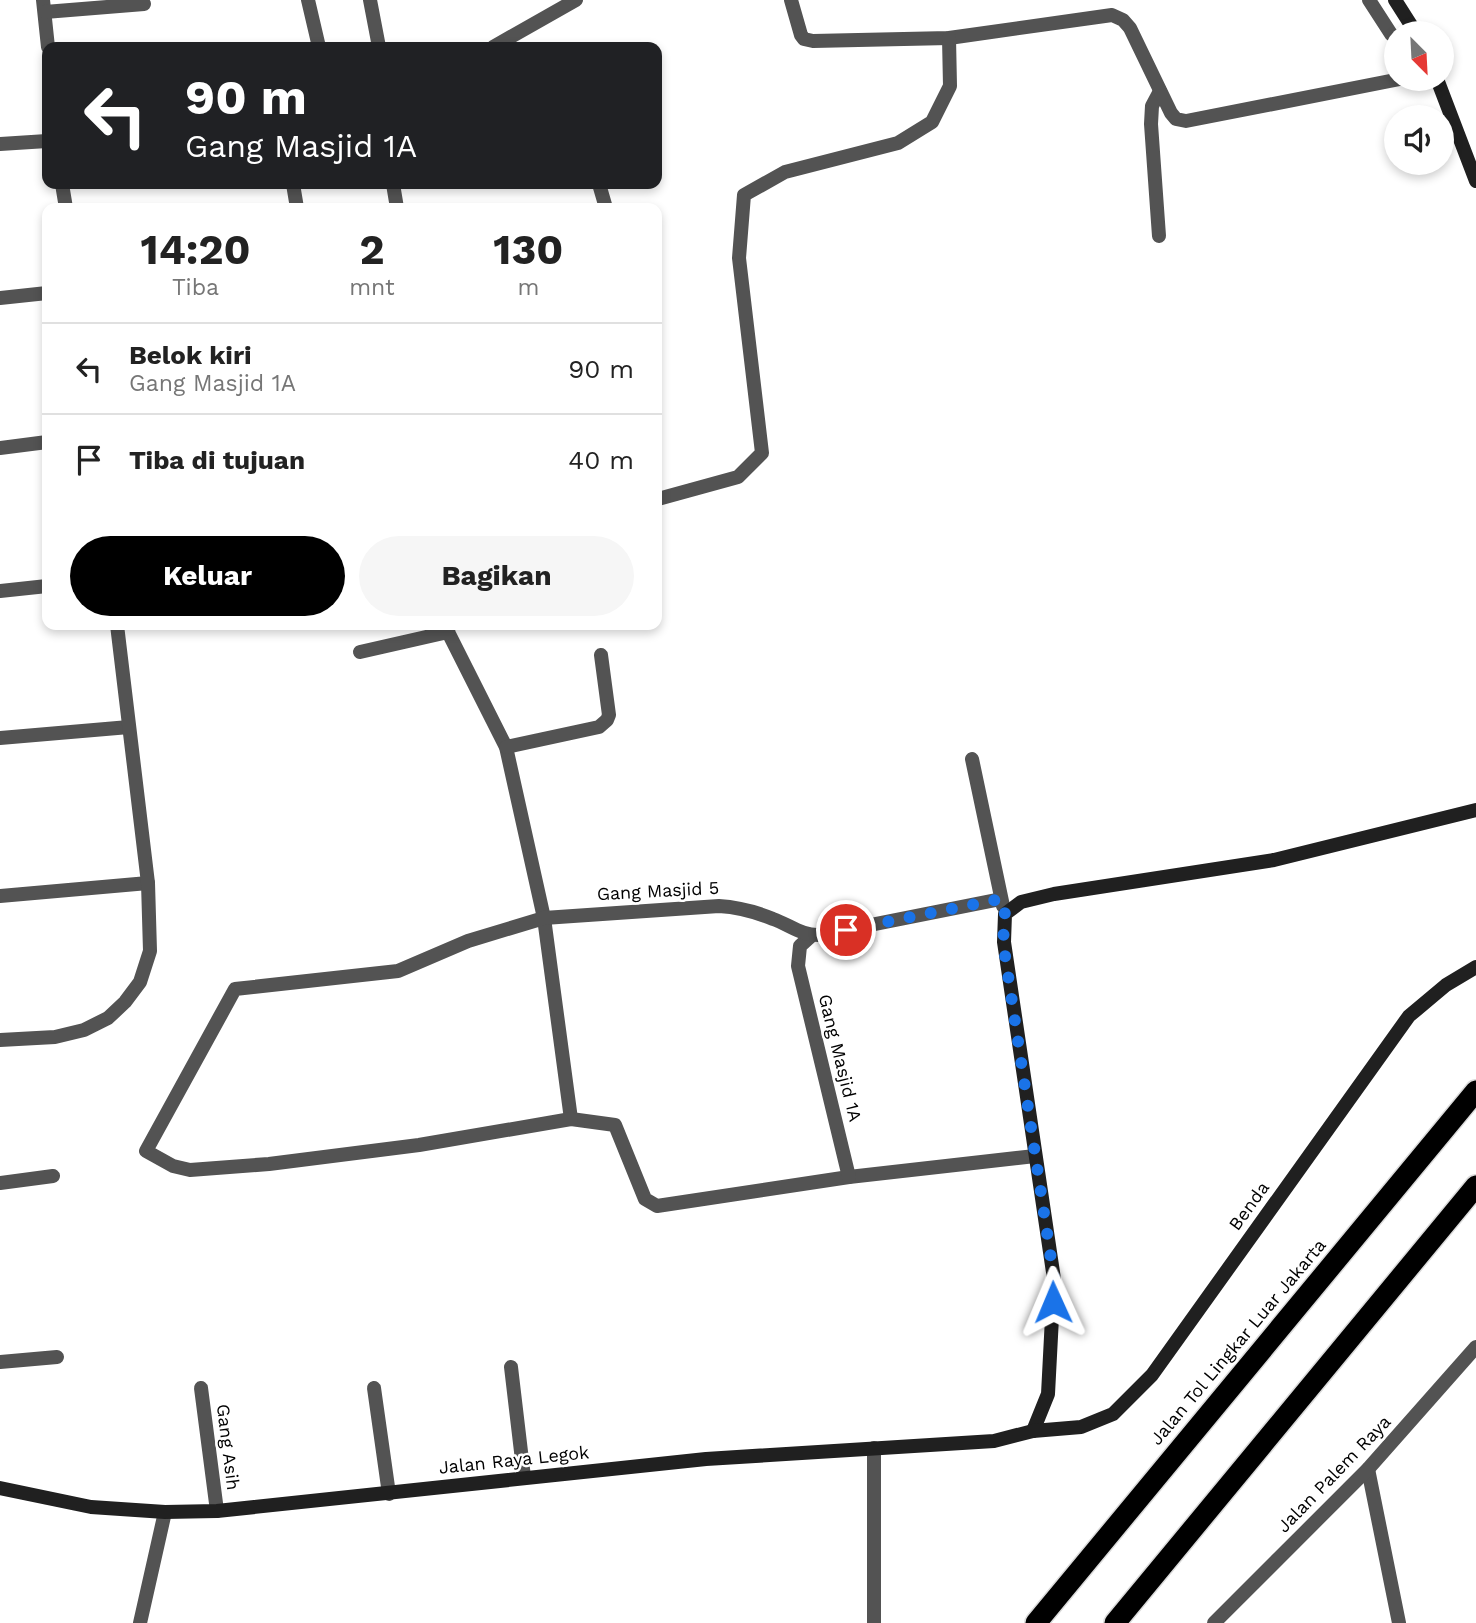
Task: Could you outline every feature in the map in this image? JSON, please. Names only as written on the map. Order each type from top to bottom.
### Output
[{"type":"highway","name":"Jalan Tol Lingkar Luar Jakarta","points":[[1036,1623],[1476,1091]]},
{"type":"highway","points":[[1115,1623],[1476,1186]]},
{"type":"street","points":[[307,0],[318,42]]},
{"type":"street","points":[[369,0],[378,42]]},
{"type":"street","points":[[502,42],[576,0]]},
{"type":"street","points":[[791,0],[799,30],[808,41],[949,38],[1112,15],[1130,27],[1171,113],[1177,119],[1186,121],[1384,82]]},
{"type":"street","points":[[1369,0],[1384,23]]},
{"type":"street","points":[[1395,0],[1408,21]]},
{"type":"street","points":[[48,42],[44,6],[144,5]]},
{"type":"street","points":[[662,498],[738,477],[762,453],[739,258],[744,195],[785,172],[898,143],[932,122],[950,86],[949,38]]},
{"type":"street","points":[[1158,236],[1151,124],[1152,106],[1160,91]]},
{"type":"street","points":[[1442,91],[1476,181]]},
{"type":"street","points":[[0,144],[42,141]]},
{"type":"street","points":[[0,298],[42,294]]},
{"type":"street","points":[[0,448],[42,443]]},
{"type":"street","points":[[0,591],[42,587]]},
{"type":"street","points":[[0,1040],[55,1037],[84,1030],[108,1018],[140,982],[150,951],[148,883],[118,630]]},
{"type":"street","points":[[360,652],[442,630]]},
{"type":"street","points":[[450,630],[506,747],[544,918],[571,1119],[615,1125],[645,1199],[657,1206],[849,1177],[1035,1156]]},
{"type":"street","points":[[506,747],[599,727],[607,720],[609,715],[601,655]]},
{"type":"street","points":[[0,738],[129,727]]},
{"type":"street","points":[[972,759],[1005,914],[1003,942],[1054,1279],[1048,1394],[1033,1432]]},
{"type":"street","points":[[1005,914],[1021,902],[1054,894],[1274,860],[1476,810]]},
{"type":"street","points":[[0,896],[148,883]]},
{"type":"street","points":[[811,936],[1001,899]]},
{"type":"street","name":"Gang Masjid 5","points":[[571,1119],[419,1145],[269,1164],[204,1169],[190,1170],[173,1166],[146,1151],[235,989],[398,971],[468,941],[544,918],[719,906],[733,907],[771,918],[811,936]]},
{"type":"street","name":"Gang Masjid 1A","points":[[811,936],[800,946],[797,966],[849,1177]]},
{"type":"street","name":"Benda","points":[[1033,1432],[1081,1427],[1113,1414],[1152,1375],[1409,1016],[1446,985],[1476,967]]},
{"type":"street","points":[[0,1183],[53,1176]]},
{"type":"street","name":"Jalan Palem Raya","points":[[1214,1623],[1368,1469],[1476,1347]]},
{"type":"street","points":[[0,1362],[57,1357]]},
{"type":"street","points":[[511,1367],[524,1477]]},
{"type":"street","name":"Gang Asih","points":[[201,1388],[217,1511]]},
{"type":"street","points":[[374,1388],[389,1494]]},
{"type":"street","name":"Jalan Raya Legok","points":[[0,1488],[91,1507],[165,1512],[217,1511],[706,1459],[994,1441],[1033,1432]]},
{"type":"street","points":[[874,1448],[874,1623]]},
{"type":"street","points":[[1368,1469],[1399,1623]]},
{"type":"street","points":[[140,1623],[165,1512]]},
{"type":"route","points":[[846,930],[1001,899],[1005,914],[1003,942],[1054,1279],[1053,1302]]}]
